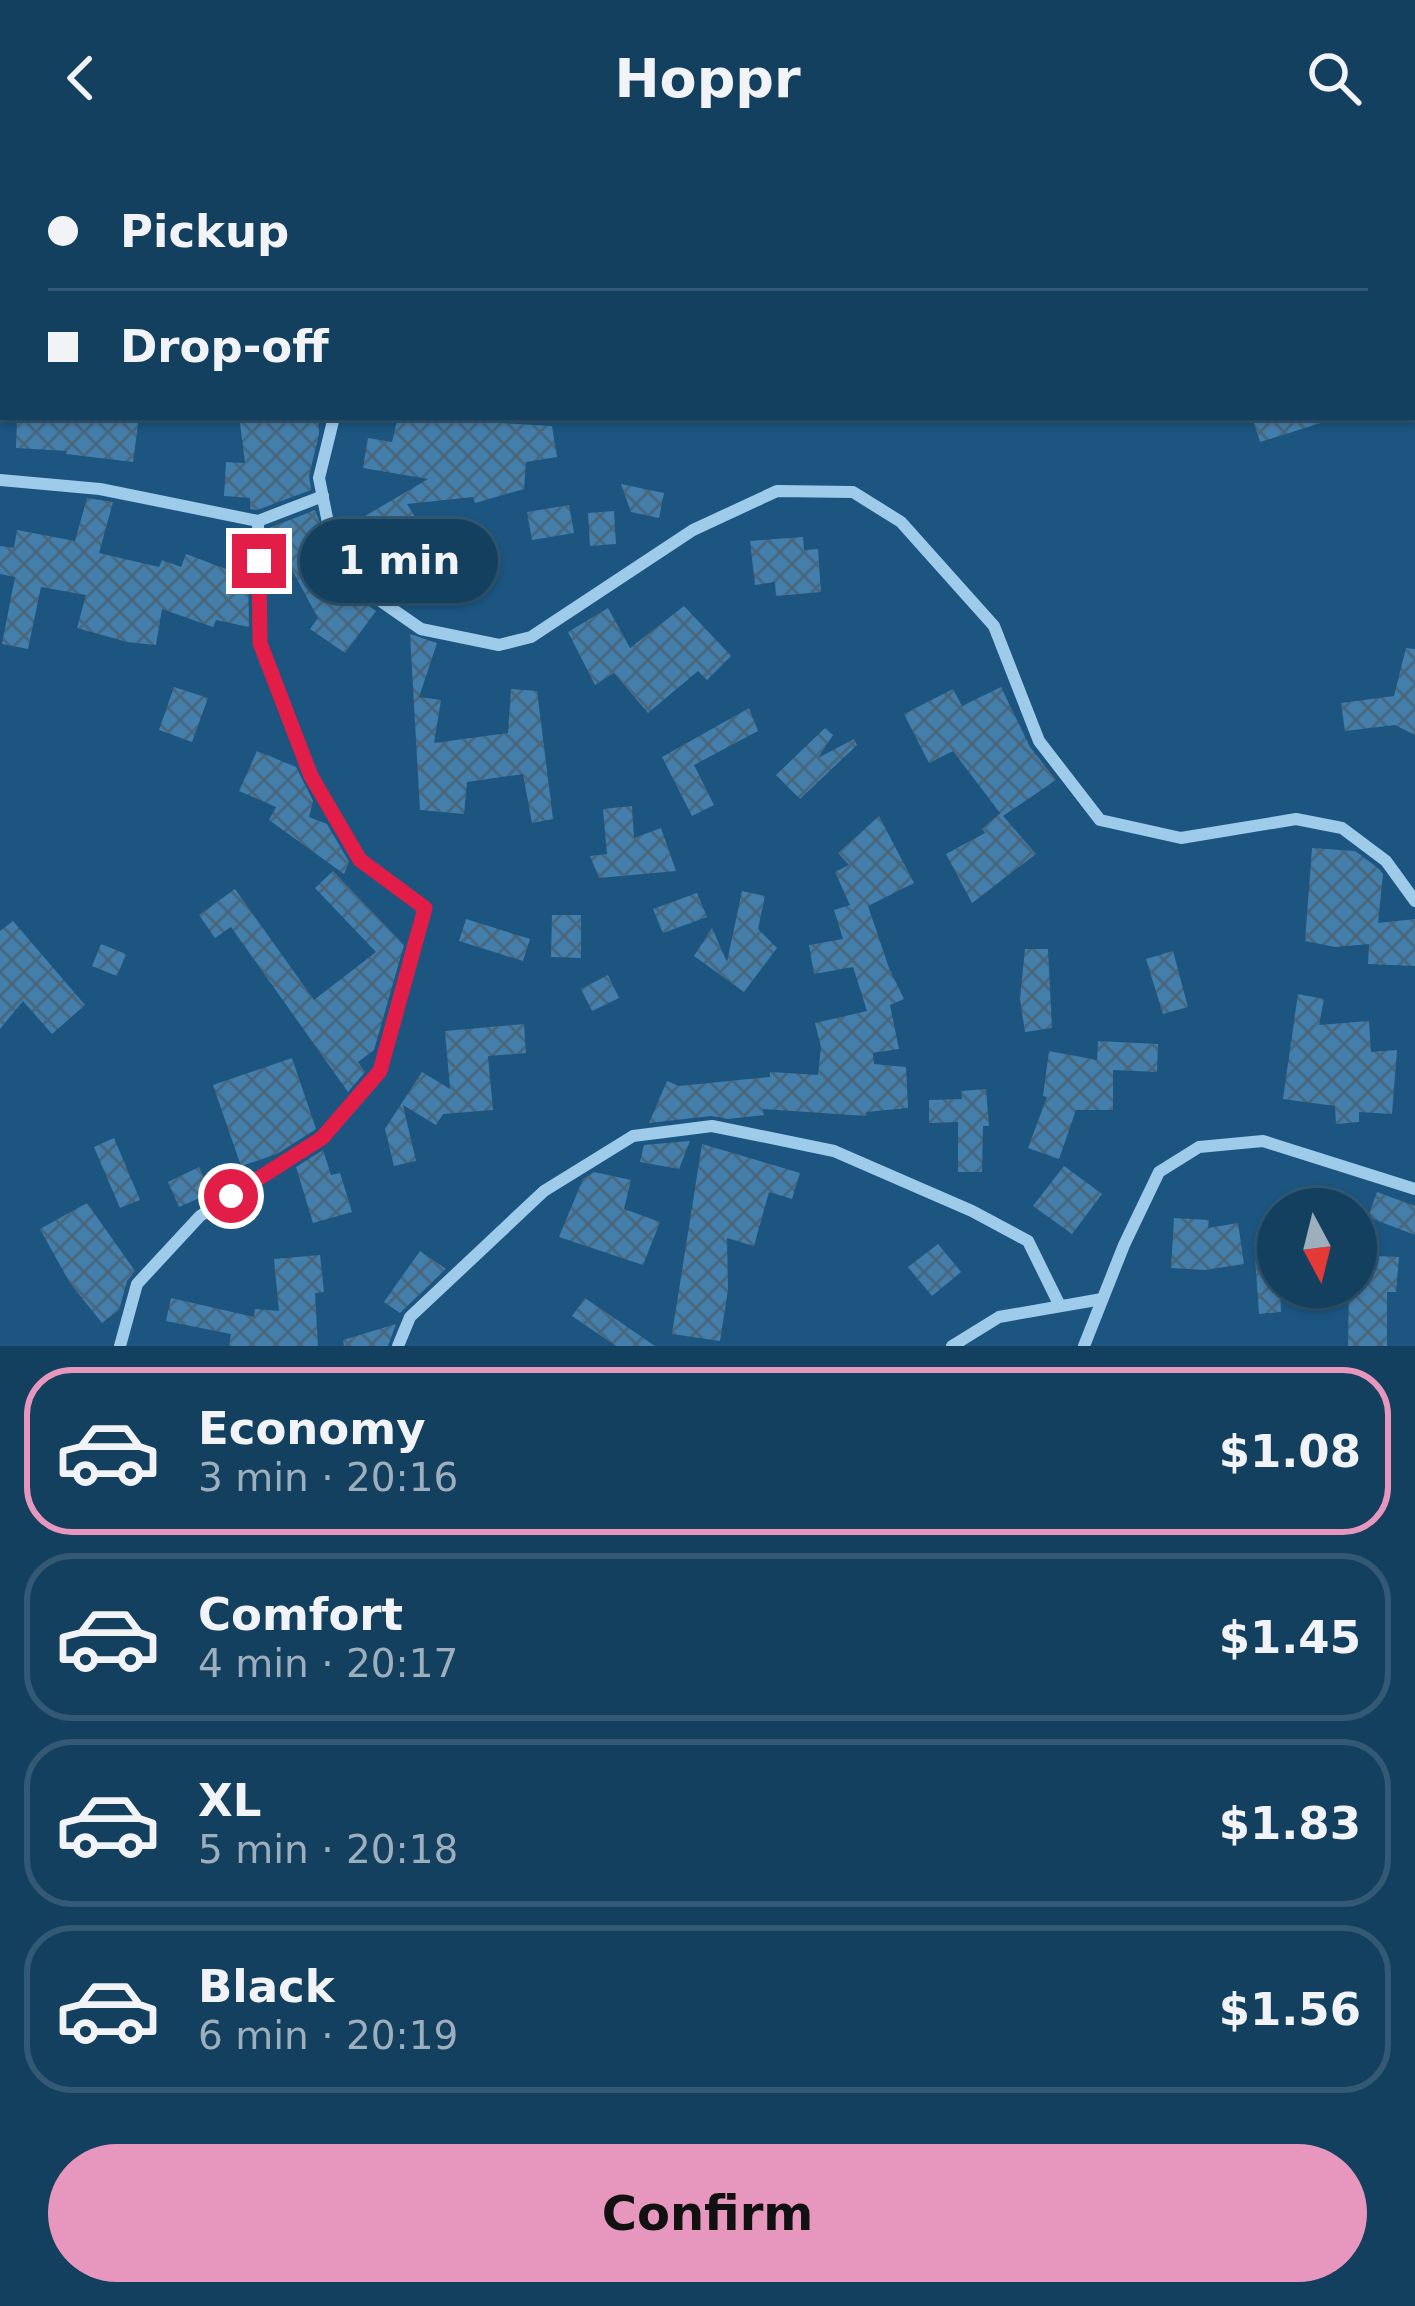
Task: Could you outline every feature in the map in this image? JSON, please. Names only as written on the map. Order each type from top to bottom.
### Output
[{"type":"street","points":[[333,420],[319,478],[328,523],[362,588],[422,629],[499,645],[531,638],[693,530],[777,491],[854,492],[901,522],[994,626],[1039,741],[1100,820],[1181,838],[1296,819],[1342,828],[1386,861],[1415,901]]},
{"type":"street","points":[[0,480],[100,489],[258,520],[323,496]]},
{"type":"street","points":[[120,1346],[137,1284],[200,1216],[322,1138],[380,1071],[425,908],[360,860],[311,776],[260,643],[258,520]]},
{"type":"street","points":[[398,1346],[410,1317],[544,1191],[633,1136],[712,1126],[834,1151],[991,1221],[1028,1241],[1060,1306]]},
{"type":"street","points":[[1084,1346],[1159,1172],[1199,1148],[1263,1141],[1415,1189]]},
{"type":"street","points":[[952,1346],[999,1317],[1102,1299]]},
{"type":"building","points":[[17,420],[139,420],[133,462],[16,448]]},
{"type":"building","points":[[318,420],[311,490],[257,510],[250,509],[250,498],[224,496],[226,462],[245,463],[240,423]]},
{"type":"building","points":[[397,420],[552,426],[557,457],[526,462],[524,489],[475,503],[473,497],[407,504],[415,517],[355,552],[351,544],[355,522],[428,479],[363,468],[368,438],[392,442]]},
{"type":"building","points":[[1253,420],[1324,420],[1324,422],[1260,442]]},
{"type":"building","points":[[621,484],[664,493],[659,518],[631,512]]},
{"type":"building","points":[[87,498],[113,502],[99,553],[159,567],[162,560],[181,567],[186,554],[234,572],[237,558],[248,560],[249,627],[216,620],[213,627],[162,609],[156,645],[127,642],[77,628],[86,595],[41,587],[28,649],[2,644],[15,577],[0,574],[0,546],[14,548],[17,530],[75,541]]},
{"type":"building","points":[[569,505],[574,533],[532,540],[527,512]]},
{"type":"building","points":[[315,510],[333,555],[336,592],[343,593],[345,579],[355,596],[376,611],[345,653],[310,629],[318,618],[273,535],[269,558],[269,528]]},
{"type":"building","points":[[614,511],[616,544],[590,546],[588,513]]},
{"type":"building","points":[[803,537],[804,550],[818,549],[821,592],[776,596],[775,582],[755,585],[750,541]]},
{"type":"building","points":[[684,606],[731,656],[707,680],[698,671],[648,713],[614,673],[595,685],[568,632],[608,608],[630,648]]},
{"type":"building","points":[[410,634],[437,643],[419,697],[441,700],[434,743],[508,733],[511,689],[537,691],[553,819],[532,823],[523,774],[467,782],[464,814],[420,810]]},
{"type":"building","points":[[1406,648],[1415,649],[1415,735],[1395,725],[1345,731],[1341,703],[1394,696]]},
{"type":"building","points":[[174,687],[208,698],[192,742],[159,730]]},
{"type":"building","points":[[1001,687],[1030,747],[1056,780],[1003,816],[1036,854],[972,903],[946,854],[985,833],[982,829],[1000,813],[953,751],[929,763],[904,714],[953,689],[962,706]]},
{"type":"building","points":[[749,708],[758,731],[694,765],[714,805],[692,816],[662,757]]},
{"type":"building","points":[[825,728],[833,735],[818,758],[854,739],[857,745],[800,799],[776,775]]},
{"type":"building","points":[[257,751],[296,767],[313,801],[309,817],[327,824],[349,862],[344,874],[269,820],[276,807],[239,791]]},
{"type":"building","points":[[632,806],[634,838],[661,828],[676,871],[599,878],[590,856],[607,854],[603,809]]},
{"type":"building","points":[[879,816],[914,883],[868,906],[904,999],[890,1005],[899,1049],[873,1053],[874,1064],[906,1067],[908,1108],[867,1112],[866,1116],[763,1109],[764,1115],[649,1123],[667,1081],[679,1086],[770,1077],[770,1072],[818,1075],[821,1047],[815,1023],[867,1011],[853,967],[814,974],[809,945],[843,939],[834,910],[850,905],[835,872],[849,865],[838,853]]},
{"type":"building","points":[[1312,848],[1355,851],[1378,868],[1383,874],[1378,923],[1415,919],[1415,966],[1368,964],[1369,944],[1335,947],[1305,941]]},
{"type":"building","points":[[333,871],[404,945],[374,1050],[358,1062],[365,1072],[348,1092],[231,927],[215,938],[199,915],[235,889],[314,1000],[376,952],[315,888]]},
{"type":"building","points":[[742,891],[765,896],[758,929],[777,948],[744,992],[694,956],[712,928],[727,962]]},
{"type":"building","points":[[697,893],[707,917],[663,933],[653,909]]},
{"type":"building","points":[[552,915],[581,915],[581,958],[551,957]]},
{"type":"building","points":[[466,919],[530,939],[523,961],[459,941]]},
{"type":"building","points":[[13,921],[85,1005],[52,1034],[23,1001],[0,1029],[0,931]]},
{"type":"building","points":[[101,944],[126,954],[117,976],[92,966]]},
{"type":"building","points":[[1025,949],[1048,949],[1052,1028],[1025,1032],[1020,999]]},
{"type":"building","points":[[1173,951],[1188,1007],[1163,1014],[1146,959]]},
{"type":"building","points":[[608,975],[619,998],[592,1011],[581,989]]},
{"type":"building","points":[[1298,994],[1324,999],[1319,1025],[1369,1021],[1371,1052],[1397,1050],[1392,1114],[1359,1112],[1359,1122],[1336,1124],[1335,1106],[1283,1099]]},
{"type":"building","points":[[524,1024],[526,1053],[488,1056],[493,1110],[443,1114],[436,1125],[403,1105],[416,1161],[394,1166],[385,1129],[422,1072],[450,1089],[445,1031]]},
{"type":"building","points":[[1098,1041],[1158,1044],[1157,1072],[1113,1070],[1113,1110],[1076,1110],[1059,1159],[1028,1148],[1047,1097],[1043,1096],[1049,1051],[1097,1060]]},
{"type":"building","points":[[292,1058],[316,1129],[277,1154],[241,1166],[213,1085]]},
{"type":"building","points":[[986,1089],[989,1126],[983,1126],[982,1172],[958,1172],[958,1122],[929,1123],[929,1100],[962,1099],[961,1091]]},
{"type":"building","points":[[114,1138],[140,1200],[120,1208],[94,1147]]},
{"type":"building","points":[[690,1141],[679,1169],[640,1162],[644,1145]]},
{"type":"building","points":[[702,1144],[800,1173],[792,1199],[769,1192],[754,1246],[727,1238],[728,1290],[720,1341],[672,1334]]},
{"type":"building","points":[[323,1150],[331,1175],[340,1173],[352,1212],[313,1223],[296,1167]]},
{"type":"building","points":[[1064,1166],[1102,1194],[1072,1234],[1033,1206]]},
{"type":"building","points":[[199,1167],[211,1193],[179,1207],[168,1182]]},
{"type":"building","points":[[594,1172],[631,1180],[624,1209],[660,1222],[643,1265],[559,1237],[583,1179]]},
{"type":"building","points":[[1377,1192],[1415,1206],[1415,1235],[1377,1220]]},
{"type":"building","points":[[87,1203],[135,1271],[127,1281],[119,1310],[102,1323],[70,1283],[40,1229]]},
{"type":"building","points":[[1174,1218],[1209,1220],[1208,1228],[1238,1223],[1244,1264],[1205,1270],[1171,1268]]},
{"type":"building","points":[[938,1244],[961,1272],[932,1296],[908,1267]]},
{"type":"building","points":[[420,1251],[446,1269],[400,1313],[384,1302]]},
{"type":"building","points":[[320,1255],[324,1292],[315,1293],[318,1346],[229,1346],[231,1334],[166,1321],[171,1298],[254,1317],[255,1309],[279,1311],[274,1259]]},
{"type":"building","points":[[1377,1256],[1399,1257],[1396,1292],[1387,1292],[1387,1346],[1348,1346],[1349,1308],[1377,1308]]},
{"type":"building","points":[[585,1298],[655,1346],[616,1346],[572,1316]]},
{"type":"building","points":[[1259,1308],[1281,1308],[1281,1312],[1259,1314]]},
{"type":"building","points":[[396,1324],[388,1346],[344,1346],[343,1340]]},
{"type":"route","points":[[231,1196],[322,1138],[380,1071],[425,908],[360,860],[311,776],[260,643],[259,561]]}]
